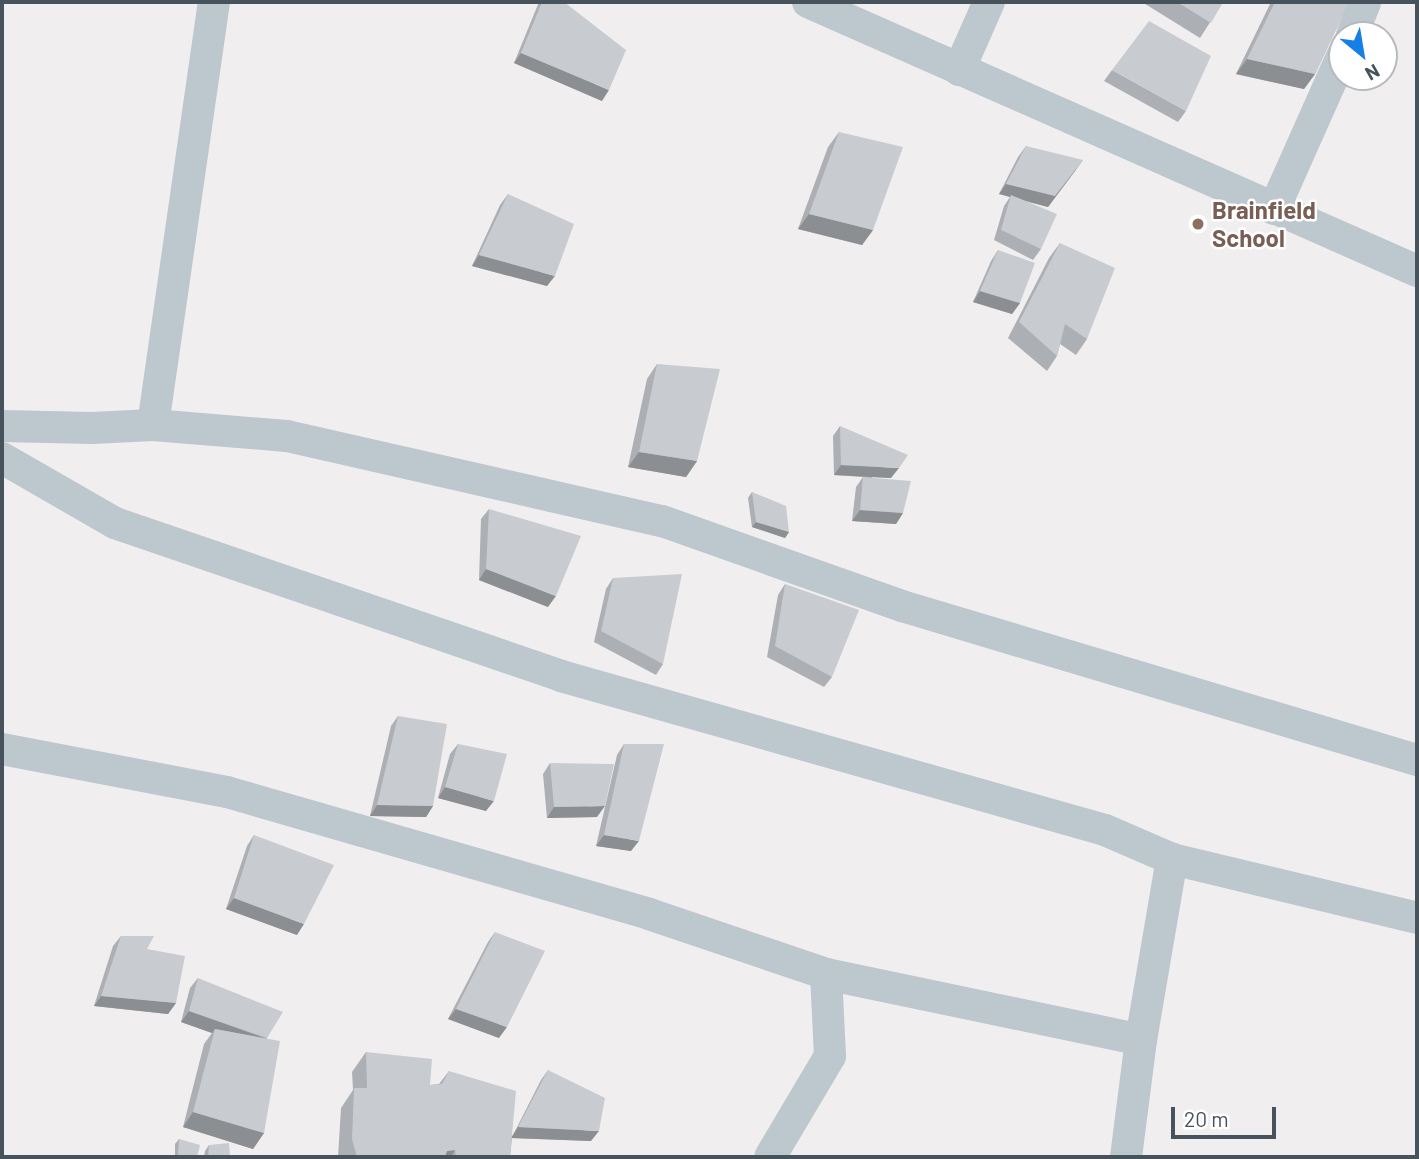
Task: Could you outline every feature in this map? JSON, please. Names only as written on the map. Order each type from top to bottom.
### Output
[{"type":"street","points":[[153,425],[214,2]]},
{"type":"street","points":[[808,2],[1417,271]]},
{"type":"street","points":[[959,70],[989,2]]},
{"type":"street","points":[[1358,21],[1365,2]]},
{"type":"street","points":[[1274,209],[1328,88]]},
{"type":"street","points":[[2,426],[92,428],[153,425],[287,436],[662,522],[902,606],[1417,760]]},
{"type":"street","points":[[2,458],[115,523],[561,676],[1105,830],[1172,859],[1417,918]]},
{"type":"street","points":[[2,749],[227,792],[649,914],[825,974],[1141,1040]]},
{"type":"street","points":[[1126,1157],[1141,1040],[1172,859]]},
{"type":"street","points":[[770,1157],[830,1056],[825,974]]},
{"type":"building","points":[[542,2],[564,2],[626,50],[609,90],[521,53]]},
{"type":"building","points":[[1177,2],[1223,2],[1211,23]]},
{"type":"building","points":[[1275,2],[1349,2],[1340,21],[1328,21],[1328,46],[1315,74],[1247,59]]},
{"type":"building","points":[[1149,21],[1211,56],[1186,111],[1112,70]]},
{"type":"building","points":[[839,132],[903,147],[873,230],[809,214]]},
{"type":"building","points":[[1026,146],[1083,160],[1055,196],[1006,184]]},
{"type":"building","points":[[508,194],[574,224],[555,276],[479,255]]},
{"type":"building","points":[[1011,195],[1057,214],[1041,249],[1001,230]]},
{"type":"building","points":[[1060,243],[1115,268],[1087,339],[1065,324],[1057,356],[1019,322]]},
{"type":"building","points":[[998,250],[1035,263],[1020,303],[980,291]]},
{"type":"building","points":[[657,364],[720,369],[697,461],[639,452]]},
{"type":"building","points":[[840,426],[908,455],[899,468],[841,465]]},
{"type":"building","points":[[863,477],[911,481],[903,513],[860,510]]},
{"type":"building","points":[[752,492],[786,506],[789,532],[756,522]]},
{"type":"building","points":[[489,509],[581,536],[556,596],[486,569]]},
{"type":"building","points":[[682,574],[663,664],[601,631],[613,578]]},
{"type":"building","points":[[785,584],[859,610],[832,677],[775,646]]},
{"type":"building","points":[[398,716],[447,724],[433,806],[377,805]]},
{"type":"building","points":[[458,744],[507,754],[494,801],[445,787]]},
{"type":"building","points":[[624,744],[664,744],[639,841],[604,835]]},
{"type":"building","points":[[550,763],[614,764],[605,806],[554,807]]},
{"type":"building","points":[[254,835],[334,865],[304,924],[234,898]]},
{"type":"building","points":[[495,932],[545,951],[507,1027],[456,1009]]},
{"type":"building","points":[[121,936],[154,936],[147,949],[185,956],[176,1003],[101,996]]},
{"type":"building","points":[[198,978],[283,1012],[267,1038],[189,1011]]},
{"type":"building","points":[[215,1029],[280,1041],[264,1133],[193,1112]]},
{"type":"building","points":[[366,1052],[432,1059],[430,1085],[442,1084],[449,1071],[516,1091],[510,1157],[456,1157],[455,1150],[447,1151],[445,1157],[357,1157],[352,1139],[354,1088],[367,1088]]},
{"type":"building","points":[[548,1070],[605,1098],[599,1131],[518,1127]]},
{"type":"building","points":[[179,1139],[200,1145],[197,1157],[178,1157]]},
{"type":"building","points":[[229,1143],[230,1157],[208,1157],[209,1145]]},
{"type":"place","name":"Brainfield School","points":[[1198,224]]}]
